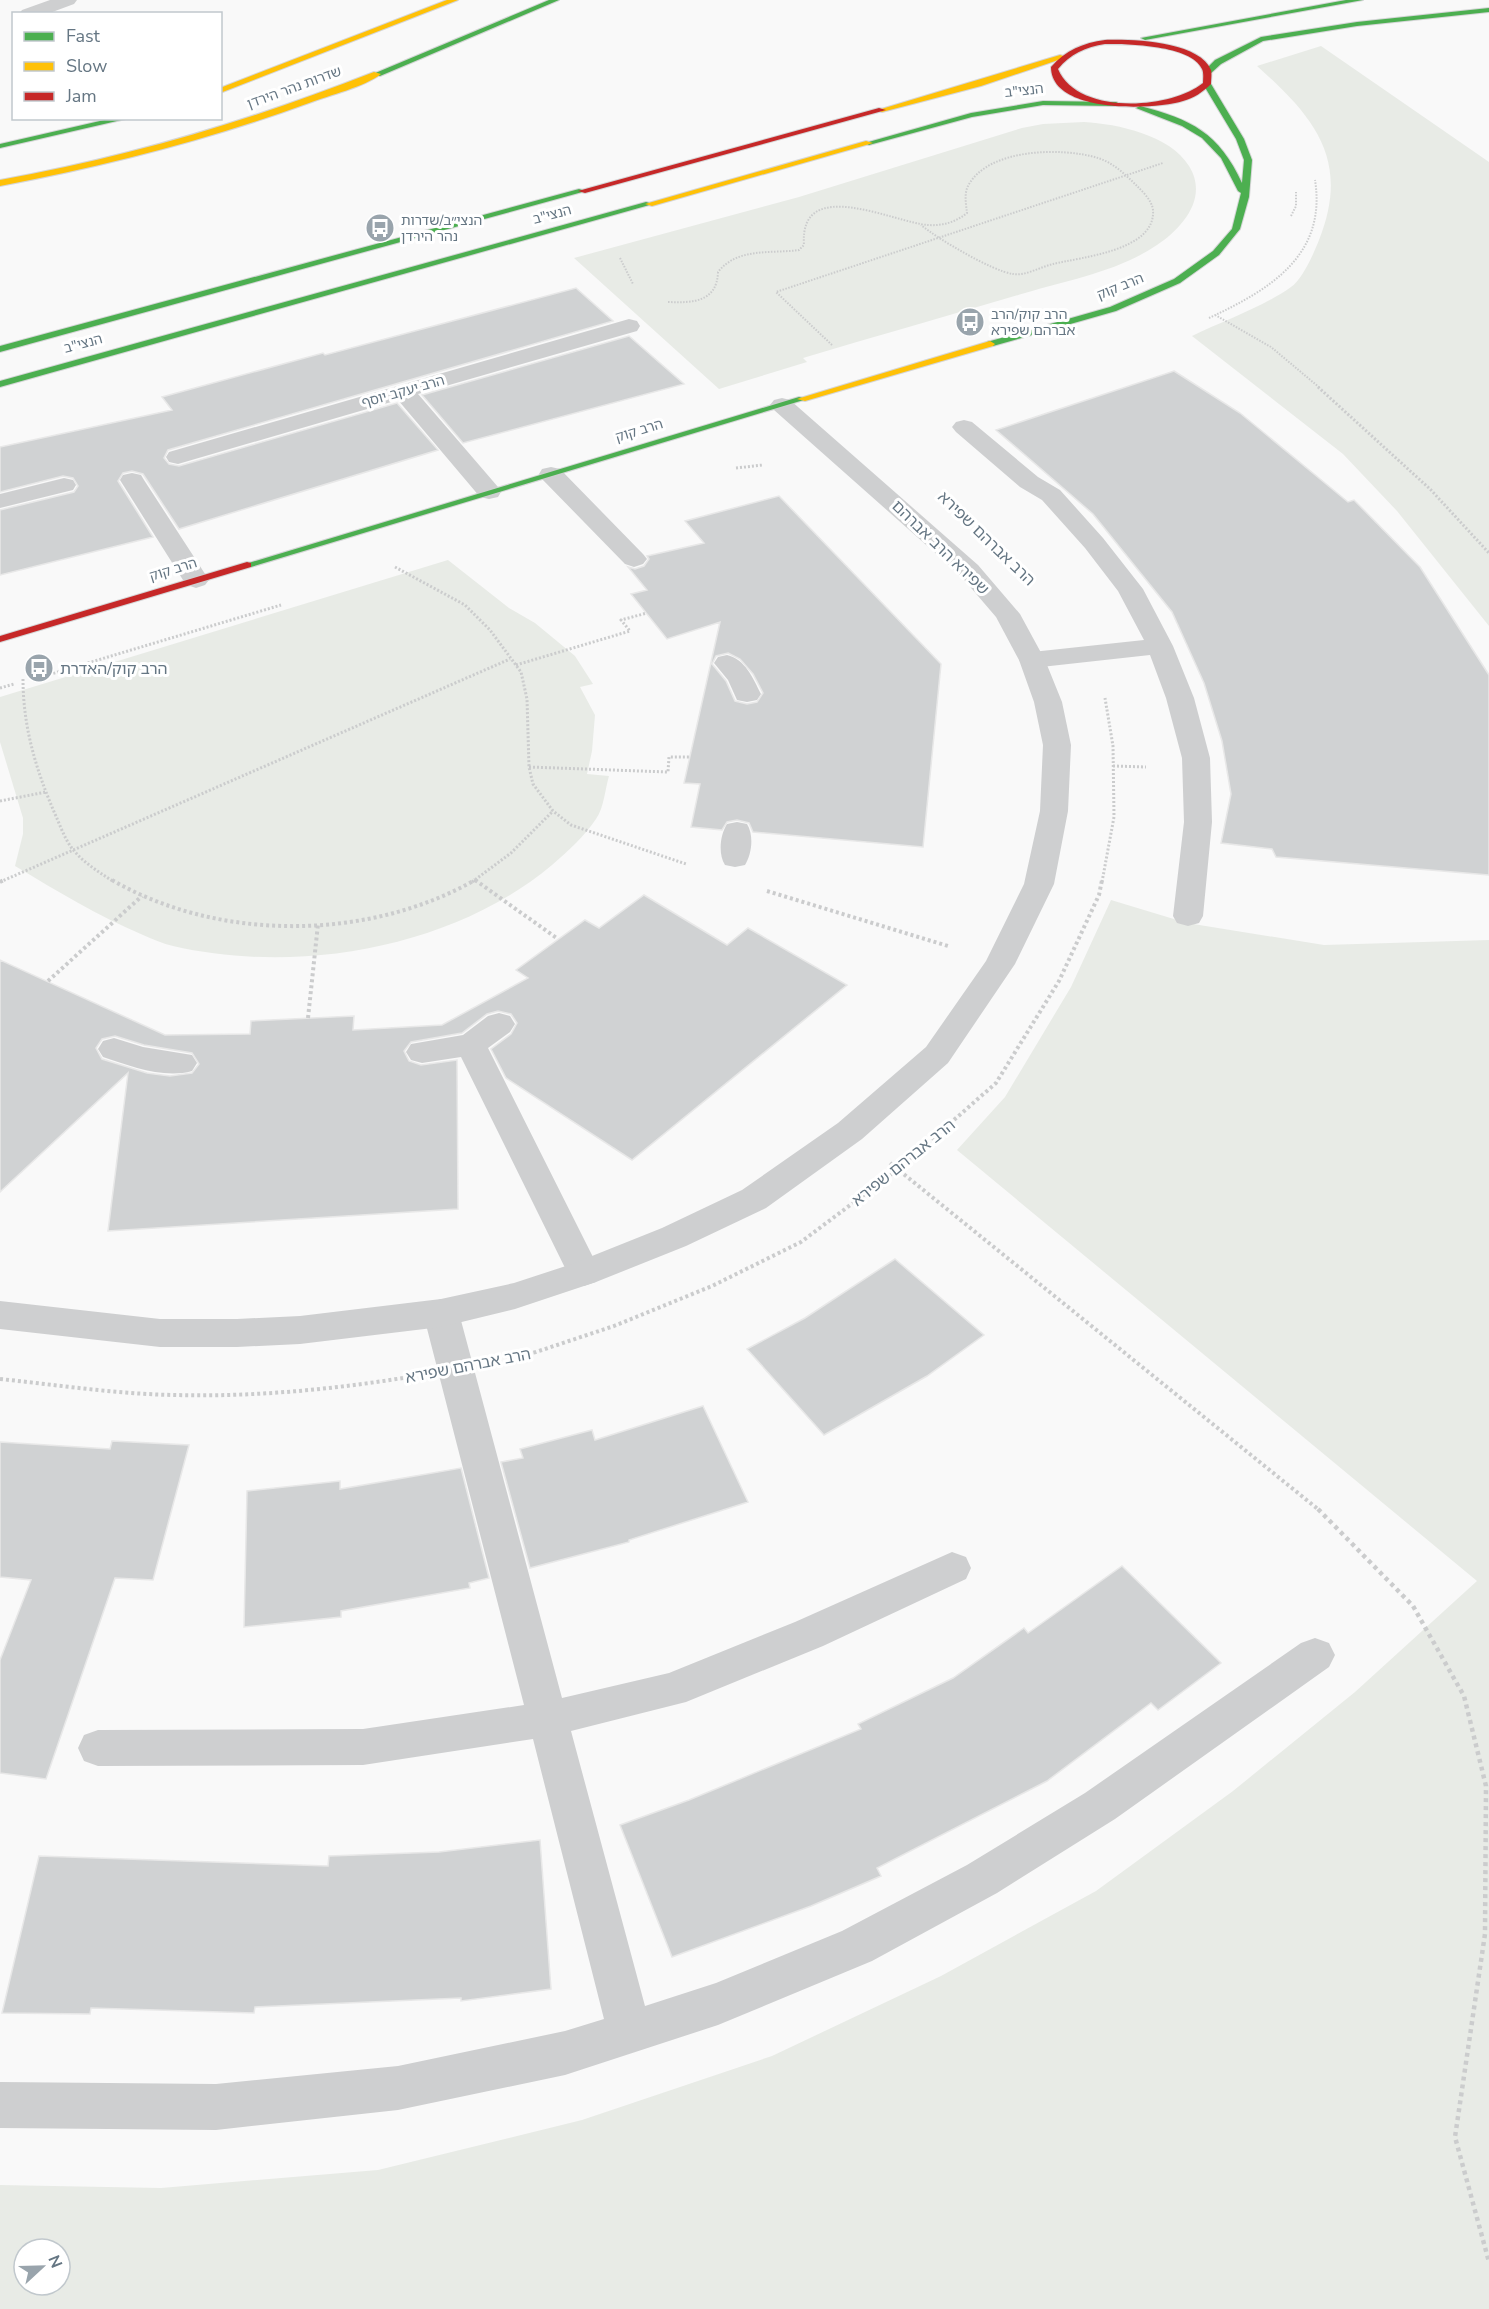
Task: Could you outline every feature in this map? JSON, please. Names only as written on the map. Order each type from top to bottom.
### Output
[{"type":"street","points":[[34,12],[68,0]]},
{"type":"street","name":"שדרות נהר הירדן","points":[[222,90],[454,0]]},
{"type":"street","name":"שדרות נהר הירדן","points":[[0,183],[44,176],[144,153],[217,132],[351,84],[555,0]]},
{"type":"street","points":[[1129,41],[1287,11],[1359,0]]},
{"type":"street","points":[[1120,104],[1156,105],[1177,101],[1194,94],[1218,62],[1261,39],[1357,24],[1489,10]]},
{"type":"street","name":"הנצי\"ב","points":[[0,349],[978,84],[1063,57],[1085,45],[1129,41]]},
{"type":"street","name":"הרב קוק","points":[[0,639],[871,378],[1113,309],[1177,281],[1216,253],[1236,229],[1245,197],[1248,160],[1240,139],[1207,78],[1191,56],[1174,49],[1129,41]]},
{"type":"street","points":[[1063,57],[1054,69],[1062,84],[1085,97],[1177,120],[1209,140],[1222,153],[1245,197]]},
{"type":"street","name":"הנצי\"ב","points":[[0,384],[970,115],[1036,104],[1120,104]]},
{"type":"street","points":[[0,146],[117,120]]},
{"type":"street","name":"הרב יעקב יוסף","points":[[178,457],[629,326]]},
{"type":"street","points":[[403,391],[489,492]]},
{"type":"street","name":"שפירא הרב אברהם","points":[[584,1273],[674,1237],[754,1199],[850,1131],[937,1055],[1000,964],[1039,884],[1054,811],[1057,746],[1048,702],[1032,660],[1007,614],[969,570],[782,405]]},
{"type":"street","points":[[964,427],[1029,482],[1051,495],[1094,543],[1130,589],[1160,646],[1180,698],[1196,758],[1198,822],[1188,916]]},
{"type":"street","points":[[550,474],[634,559]]},
{"type":"street","points":[[132,480],[196,580]]},
{"type":"street","points":[[0,501],[64,485]]},
{"type":"street","points":[[1032,660],[1160,646]]},
{"type":"street","points":[[727,663],[740,678],[747,694]]},
{"type":"street","points":[[422,1052],[471,1045],[499,1024]]},
{"type":"street","points":[[0,1315],[160,1333],[300,1330],[441,1312],[515,1296],[584,1273],[471,1045]]},
{"type":"street","points":[[114,1049],[140,1058],[181,1063]]},
{"type":"street","points":[[441,1312],[630,2033]]},
{"type":"street","points":[[98,1748],[363,1747],[548,1719],[672,1690],[808,1634],[952,1568]]},
{"type":"street","points":[[0,2105],[216,2107],[398,2088],[565,2053],[718,2004],[857,1946],[982,1879],[1100,1806],[1315,1655]]},
{"type":"path","points":[[665,302],[695,301],[707,297],[717,287],[718,272],[727,261],[743,255],[799,250],[804,245],[804,225],[810,217],[825,208],[854,208],[884,213],[921,225],[943,225],[960,219],[966,213],[965,199],[968,186],[978,172],[1000,159],[1037,153],[1078,153],[1101,158],[1127,176],[1144,193],[1153,208],[1150,225],[1140,237],[1118,248],[1012,274],[937,238],[921,225]]},
{"type":"path","points":[[871,378],[845,358],[776,292],[1170,161]]},
{"type":"path","points":[[615,251],[636,291]]},
{"type":"path","points":[[1161,287],[1271,347],[1341,406],[1430,489],[1489,554]]},
{"type":"path","points":[[339,536],[465,605],[490,630],[520,672],[527,699],[529,767],[533,784],[553,811],[571,825]]},
{"type":"path","points":[[0,688],[287,603]]},
{"type":"path","points":[[516,665],[630,631],[621,620],[647,613]]},
{"type":"path","points":[[21,633],[24,720],[46,792],[61,828],[73,849],[102,875],[142,896],[189,912],[242,923],[297,926],[354,922],[411,909],[474,880],[513,853],[553,811]]},
{"type":"path","name":"הרב אברהם שפירא","points":[[0,1379],[143,1394],[230,1395],[369,1384],[457,1370],[536,1352],[614,1326],[712,1286],[801,1242],[897,1170],[996,1083],[1059,981],[1099,895],[1114,817],[1113,746],[1106,699],[1088,654]]},
{"type":"path","points":[[0,882],[510,659]]},
{"type":"path","points":[[529,767],[668,772],[669,757],[690,757]]},
{"type":"path","points":[[0,801],[46,792]]},
{"type":"path","points":[[474,880],[558,939]]},
{"type":"path","points":[[48,981],[142,896]]},
{"type":"path","points":[[308,1018],[318,924]]},
{"type":"path","points":[[942,955],[948,946]]},
{"type":"shaded area","points":[[1321,46],[1489,162],[1489,626],[1397,511],[1343,454],[1192,336],[1256,307],[1291,287],[1314,252],[1328,212],[1331,186],[1328,163],[1321,142],[1310,122],[1295,103],[1257,66]]},
{"type":"shaded area","points":[[1084,122],[1112,125],[1142,133],[1169,146],[1189,166],[1196,189],[1190,211],[1175,230],[1157,245],[1127,262],[1093,274],[803,358],[807,362],[719,389],[574,258],[799,197],[1022,128],[1043,124]]},
{"type":"shaded area","points":[[448,560],[509,608],[535,623],[575,656],[593,684],[580,687],[595,715],[592,751],[587,774],[609,776],[599,815],[570,849],[512,894],[469,917],[422,935],[372,948],[322,955],[271,957],[221,954],[162,943],[126,928],[15,866],[23,834],[23,818],[0,742],[0,697]]},
{"type":"shaded area","points":[[1111,900],[1187,923],[1324,945],[1489,940],[1489,2309],[0,2309],[0,2185],[161,2188],[378,2170],[582,2120],[772,2056],[941,1976],[1096,1891],[1233,1791],[1355,1692],[1477,1581],[957,1150],[1005,1097],[1071,987]]},
{"type":"building","points":[[576,288],[613,321],[168,450],[164,458],[169,464],[179,466],[397,403],[438,450],[179,529],[143,474],[132,471],[123,473],[118,481],[153,537],[0,575],[0,510],[74,492],[78,486],[73,478],[63,476],[0,492],[0,447],[172,410],[162,397]]},
{"type":"building","points":[[629,336],[684,384],[463,443],[422,395]]},
{"type":"building","points":[[1174,371],[1240,413],[1348,502],[1354,500],[1420,567],[1489,675],[1489,875],[1276,857],[1272,849],[1221,843],[1231,794],[1222,741],[1204,683],[1172,612],[1093,514],[996,430]]},
{"type":"building","points":[[779,496],[941,664],[923,847],[753,832],[749,823],[737,820],[727,822],[722,830],[691,827],[700,784],[684,783],[720,622],[667,639],[631,594],[647,590],[628,567],[635,569],[644,566],[649,559],[647,556],[704,543],[685,521]],"holes":[[[728,653],[740,659],[753,674],[763,693],[757,702],[747,704],[735,701],[726,681],[712,664],[716,656]]]},
{"type":"building","points":[[644,895],[727,945],[748,928],[847,985],[632,1160],[506,1078],[491,1049],[511,1034],[517,1023],[511,1014],[498,1011],[487,1014],[462,1033],[411,1042],[404,1051],[409,1061],[421,1065],[457,1060],[458,1209],[108,1231],[128,1073],[0,1192],[0,960],[165,1035],[250,1034],[251,1021],[354,1016],[353,1030],[442,1025],[528,978],[516,970],[585,920],[599,928]],"holes":[[[115,1036],[144,1045],[192,1053],[199,1064],[192,1073],[170,1076],[147,1073],[102,1059],[96,1048],[102,1039]]]},
{"type":"building","points":[[895,1259],[984,1335],[927,1376],[824,1435],[747,1349],[805,1318]]},
{"type":"building","points":[[703,1406],[748,1502],[629,1540],[629,1542],[530,1568],[501,1462],[523,1458],[520,1449],[592,1430],[595,1440]]},
{"type":"building","points":[[112,1441],[189,1445],[153,1580],[115,1578],[46,1779],[0,1773],[0,1660],[31,1580],[0,1577],[0,1442],[110,1449]]},
{"type":"building","points":[[461,1468],[489,1578],[469,1583],[470,1588],[341,1611],[341,1617],[244,1627],[247,1491],[340,1481],[340,1489]]},
{"type":"building","points":[[1122,1566],[1221,1663],[1158,1710],[1151,1703],[1047,1781],[877,1868],[881,1876],[811,1906],[672,1957],[620,1825],[689,1800],[861,1729],[858,1724],[953,1678],[1024,1628],[1028,1633]]},
{"type":"building","points":[[540,1840],[551,1989],[461,2001],[461,1998],[255,2007],[254,2013],[91,2008],[90,2014],[2,2013],[39,1856],[328,1866],[329,1856],[439,1852]]},
{"type":"traffic: fast","points":[[377,74],[555,0]]},
{"type":"traffic: fast","points":[[1145,38],[1359,0]]},
{"type":"traffic: fast","points":[[1207,72],[1218,62],[1261,39],[1357,24],[1489,10]]},
{"type":"traffic: fast","points":[[990,344],[1113,309],[1177,281],[1216,253],[1236,229],[1245,197],[1248,160],[1240,139],[1207,84]]},
{"type":"traffic: fast","points":[[869,143],[971,115],[1043,103],[1116,104]]},
{"type":"traffic: fast","points":[[1140,108],[1174,119],[1205,136],[1225,157],[1242,191]]},
{"type":"traffic: fast","points":[[0,146],[117,120]]},
{"type":"traffic: fast","points":[[0,349],[582,191]]},
{"type":"traffic: fast","points":[[0,384],[649,204]]},
{"type":"traffic: fast","points":[[247,565],[802,399]]},
{"type":"traffic: slow","points":[[222,90],[454,0]]},
{"type":"traffic: slow","points":[[882,110],[978,84],[1063,57]]},
{"type":"traffic: slow","points":[[0,183],[50,174],[192,139],[284,109],[377,74]]},
{"type":"traffic: slow","points":[[649,204],[869,143]]},
{"type":"traffic: slow","points":[[802,399],[990,344]]},
{"type":"traffic: jam","points":[[1105,42],[1129,42],[1176,49],[1200,61],[1207,70],[1207,84],[1183,99],[1151,105],[1099,102],[1070,91],[1060,82],[1054,69],[1076,50],[1105,42]]},
{"type":"traffic: jam","points":[[582,191],[882,110]]},
{"type":"traffic: jam","points":[[0,639],[247,565]]},
{"type":"place","name":"הנצי״ב/שדרות נהר הירדן","points":[[380,228]]},
{"type":"place","name":"הרב קוק/הרב אברהם שפירא","points":[[970,322]]},
{"type":"place","name":"הרב קוק/האדרת","points":[[39,668]]}]
